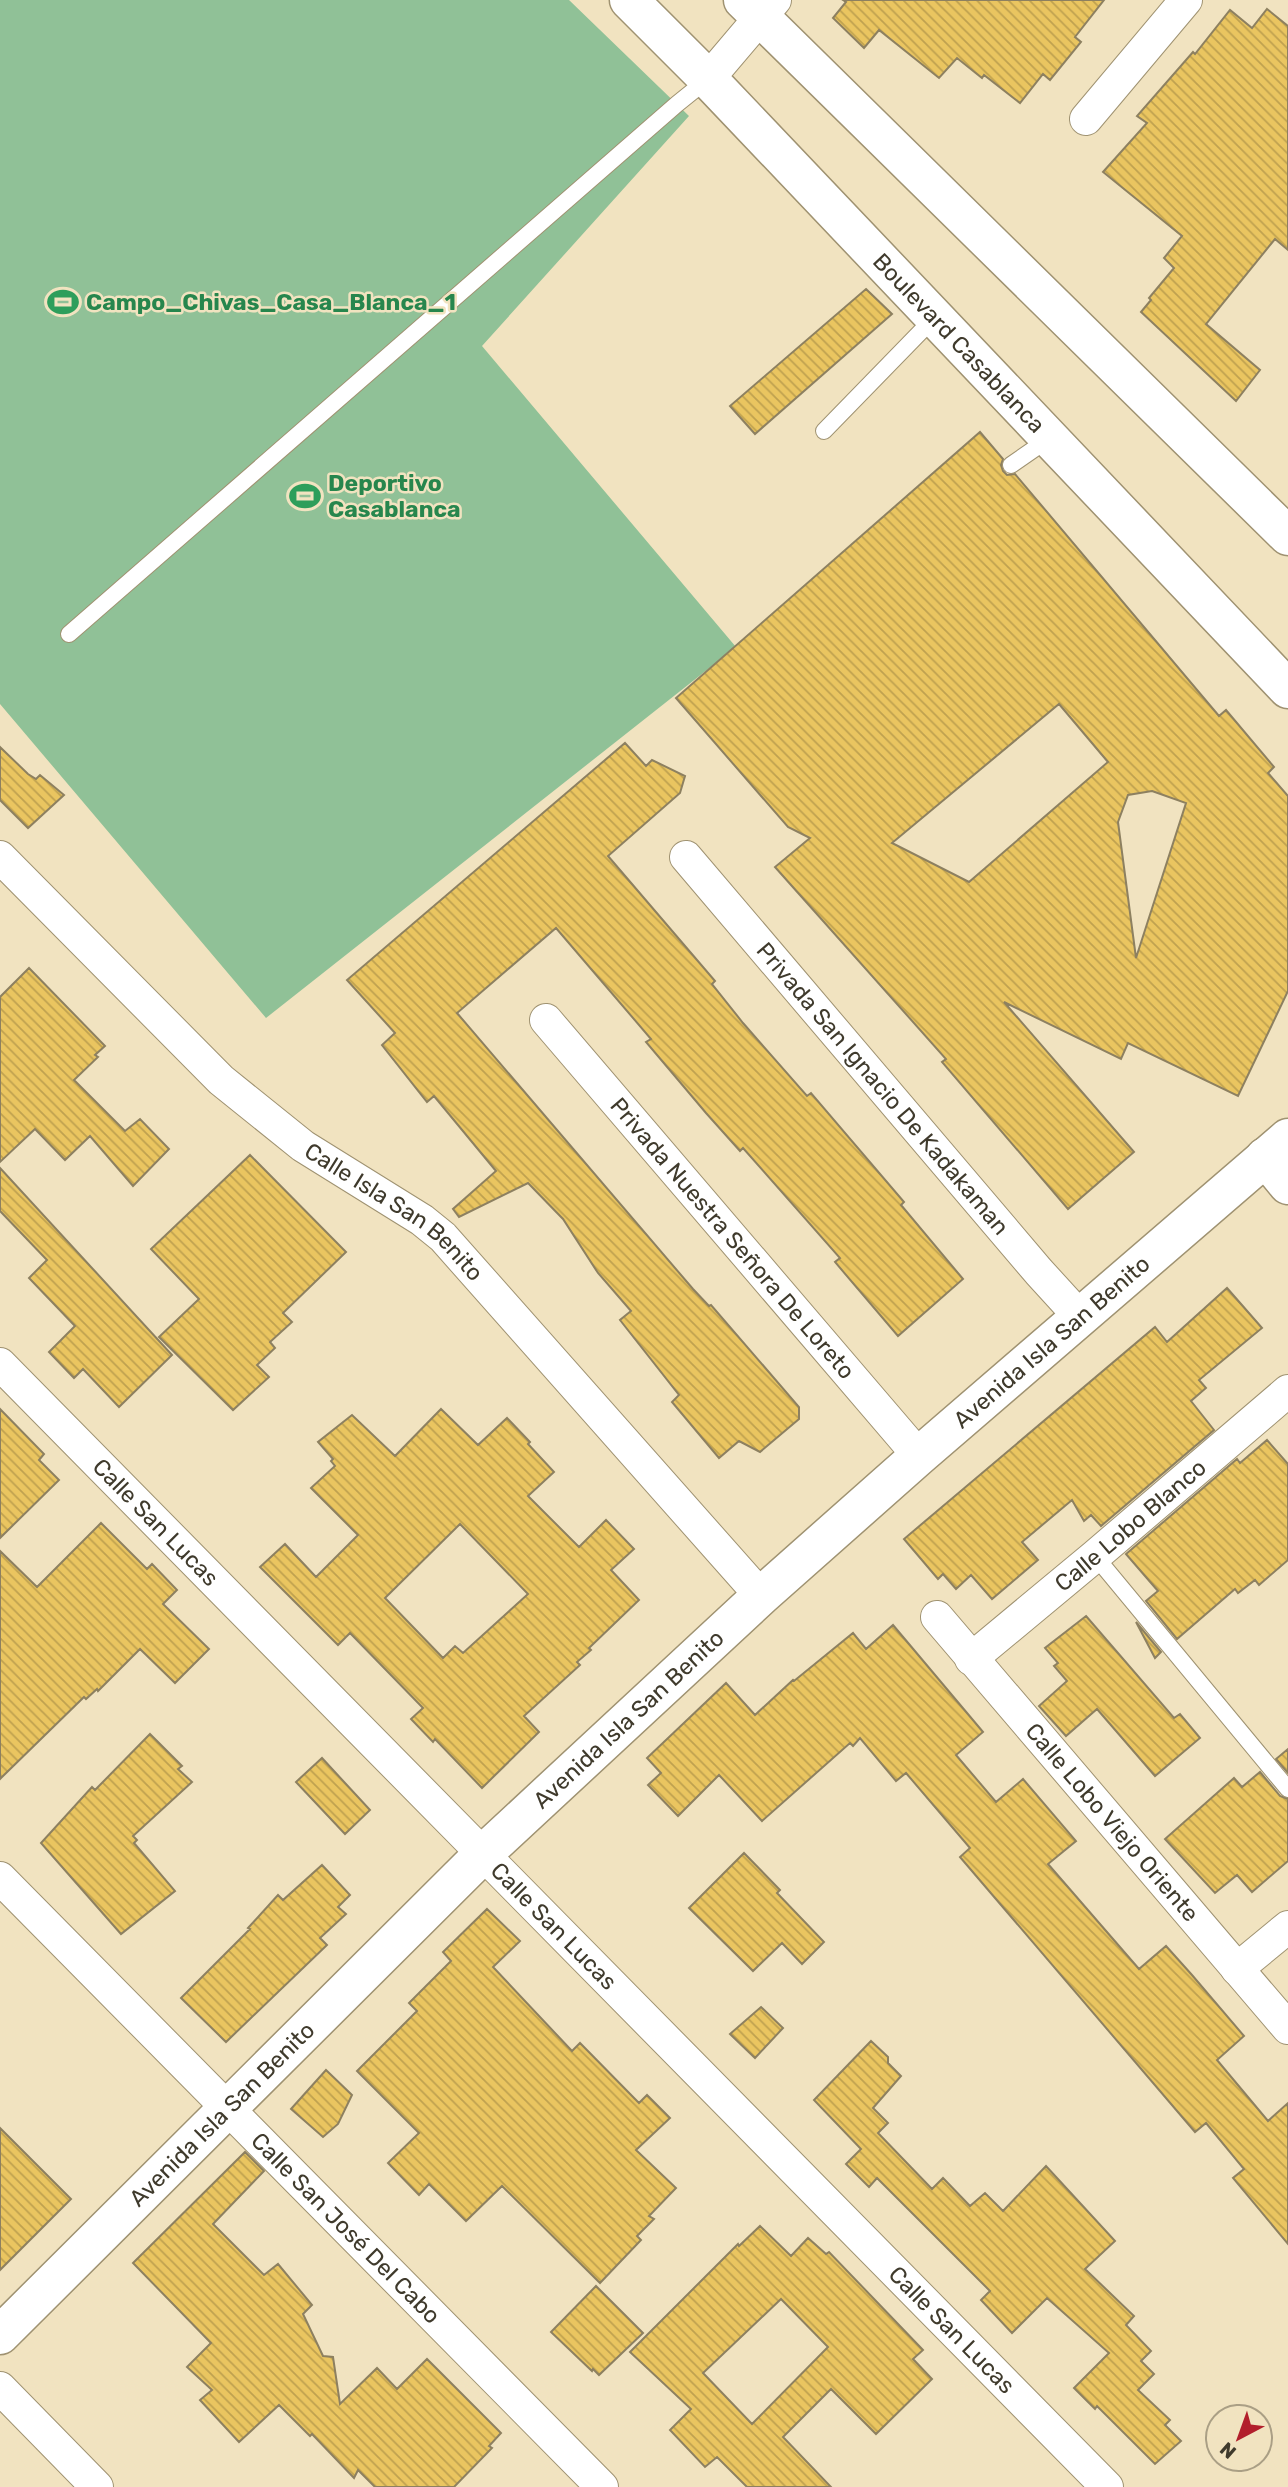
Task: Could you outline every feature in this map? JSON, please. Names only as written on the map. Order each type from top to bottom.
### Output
[{"type":"main road","name":"Boulevard Casablanca","points":[[629,0],[708,79],[1288,689]]},
{"type":"main road","points":[[760,6],[1288,536]]},
{"type":"main road","name":"Avenida Isla San Benito","points":[[0,2335],[483,1854],[761,1596],[919,1455],[1081,1318],[1280,1160]]},
{"type":"street","points":[[1086,119],[1186,0]]},
{"type":"street","points":[[708,79],[760,6]]},
{"type":"street","name":"Calle Isla San Benito","points":[[0,857],[221,1080],[303,1146],[422,1220],[443,1237],[761,1596]]},
{"type":"street","name":"Privada San Ignacio De Kadakaman","points":[[686,857],[1081,1318]]},
{"type":"street","name":"Privada Nuestra Señora De Loreto","points":[[546,1020],[919,1455]]},
{"type":"street","name":"Calle San Lucas","points":[[0,1364],[1107,2487]]},
{"type":"street","name":"Calle Lobo Blanco","points":[[971,1659],[1288,1391]]},
{"type":"street","name":"Calle Lobo Viejo Oriente","points":[[937,1616],[1288,2028]]},
{"type":"street","name":"Calle San José Del Cabo","points":[[0,1878],[602,2487]]},
{"type":"street","points":[[1237,1969],[1288,1927]]},
{"type":"street","points":[[0,2388],[97,2487]]},
{"type":"lane","points":[[69,634],[708,79]]},
{"type":"lane","points":[[824,431],[935,317]]},
{"type":"lane","points":[[1011,466],[1050,438]]},
{"type":"lane","points":[[1096,1556],[1288,1788]]},
{"type":"green space","name":"Deportivo Casablanca","points":[[0,0],[569,0],[689,116],[482,346],[736,647],[266,1018],[0,704]]},
{"type":"building","points":[[843,0],[1104,0],[1075,37],[1081,42],[1050,80],[1043,74],[1020,103],[957,58],[939,78],[879,30],[864,48],[833,18],[846,2]]},
{"type":"building","points":[[1267,9],[1288,26],[1288,250],[1275,239],[1206,324],[1260,370],[1236,401],[1141,312],[1174,268],[1164,258],[1182,236],[1103,172],[1147,123],[1137,116],[1193,52],[1195,54],[1230,10],[1252,28]]},
{"type":"building","points":[[866,289],[892,314],[755,434],[730,406]]},
{"type":"building","points":[[980,432],[1003,459],[1003,471],[1007,475],[1015,474],[1219,716],[1226,710],[1274,767],[1268,773],[1288,796],[1288,991],[1238,1096],[1128,1043],[1121,1059],[1004,1002],[1134,1152],[1068,1209],[942,1062],[946,1059],[775,867],[810,838],[788,827],[676,698]],"holes":[[[1059,704],[1108,762],[969,882],[892,843]],[[1152,791],[1186,803],[1136,958],[1118,822],[1128,795]]]},
{"type":"building","points":[[625,743],[646,766],[652,760],[685,776],[680,793],[608,856],[715,981],[712,984],[743,1023],[807,1096],[811,1093],[904,1202],[901,1205],[963,1279],[898,1336],[835,1262],[840,1258],[743,1148],[740,1151],[706,1113],[646,1042],[651,1039],[556,928],[457,1013],[693,1289],[711,1305],[799,1407],[799,1419],[760,1452],[739,1441],[719,1458],[672,1402],[679,1395],[620,1320],[631,1311],[598,1273],[563,1219],[528,1183],[459,1217],[453,1209],[496,1171],[434,1096],[427,1102],[382,1045],[395,1033],[347,980]]},
{"type":"building","points":[[0,747],[28,774],[36,779],[40,775],[64,795],[28,828],[0,800]]},
{"type":"building","points":[[29,968],[105,1046],[95,1055],[98,1057],[74,1080],[125,1131],[140,1119],[169,1149],[133,1186],[90,1136],[65,1160],[35,1129],[0,1162],[0,997]]},
{"type":"building","points":[[250,1155],[346,1252],[283,1313],[292,1322],[270,1342],[275,1348],[257,1365],[269,1377],[233,1410],[159,1337],[199,1299],[151,1249]]},
{"type":"building","points":[[0,1168],[172,1355],[119,1407],[83,1369],[74,1378],[49,1352],[75,1326],[29,1278],[47,1260],[0,1211]]},
{"type":"building","points":[[1227,1288],[1262,1328],[1199,1380],[1206,1388],[1191,1401],[1214,1430],[1101,1526],[1091,1515],[1084,1521],[1072,1500],[1022,1542],[1038,1560],[992,1599],[971,1575],[956,1589],[943,1574],[938,1579],[904,1539],[1155,1327],[1167,1342]]},
{"type":"building","points":[[0,1409],[44,1454],[39,1460],[59,1480],[0,1538]]},
{"type":"building","points":[[441,1409],[478,1445],[507,1418],[554,1472],[528,1496],[579,1547],[606,1520],[634,1549],[611,1570],[639,1600],[589,1648],[591,1650],[577,1662],[580,1665],[524,1716],[539,1732],[482,1788],[435,1739],[433,1742],[411,1719],[423,1708],[350,1633],[338,1645],[260,1567],[285,1544],[316,1577],[358,1535],[311,1488],[335,1466],[331,1461],[333,1459],[318,1442],[352,1415],[395,1456]],"holes":[[[460,1524],[528,1594],[463,1653],[455,1646],[443,1658],[385,1598]]]},
{"type":"building","points":[[1267,1440],[1288,1464],[1288,1560],[1259,1585],[1255,1580],[1238,1593],[1235,1589],[1177,1639],[1146,1601],[1158,1591],[1126,1554],[1237,1459],[1240,1463]]},
{"type":"building","points":[[101,1523],[147,1569],[152,1564],[177,1590],[163,1604],[209,1649],[175,1683],[140,1649],[98,1691],[97,1689],[86,1699],[84,1697],[0,1779],[0,1551],[37,1587]]},
{"type":"building","points":[[1086,1616],[1174,1718],[1180,1714],[1200,1738],[1155,1776],[1097,1709],[1066,1736],[1039,1706],[1067,1681],[1054,1666],[1058,1663],[1045,1648]]},
{"type":"building","points":[[1136,1622],[1161,1652],[1155,1658]]},
{"type":"building","points":[[893,1625],[983,1732],[956,1755],[996,1802],[1023,1779],[1076,1841],[1048,1864],[1139,1969],[1166,1946],[1192,1975],[1244,2036],[1217,2060],[1268,2121],[1288,2103],[1288,2244],[1233,2178],[1244,2169],[1206,2123],[1195,2132],[960,1857],[970,1848],[906,1773],[896,1781],[860,1738],[853,1746],[850,1743],[762,1821],[719,1775],[678,1816],[648,1785],[661,1773],[647,1758],[726,1683],[755,1715],[793,1680],[853,1633],[866,1649]]},
{"type":"building","points":[[150,1734],[182,1766],[178,1769],[192,1782],[133,1836],[137,1840],[134,1843],[175,1891],[121,1934],[41,1843],[92,1787],[95,1790]]},
{"type":"building","points":[[1288,1749],[1288,1773],[1276,1759]]},
{"type":"building","points":[[322,1758],[370,1810],[345,1834],[296,1782]]},
{"type":"building","points":[[1260,1772],[1280,1796],[1288,1799],[1288,1861],[1252,1892],[1237,1875],[1215,1893],[1165,1839],[1234,1778],[1242,1787]]},
{"type":"building","points":[[744,1853],[780,1890],[777,1893],[824,1942],[802,1964],[782,1943],[753,1971],[689,1908]]},
{"type":"building","points":[[322,1865],[350,1895],[338,1907],[346,1914],[320,1938],[327,1945],[226,2042],[181,1998],[250,1929],[248,1928],[278,1895],[283,1900]]},
{"type":"building","points":[[487,1909],[520,1941],[493,1967],[572,2051],[580,2043],[639,2103],[647,2095],[670,2118],[636,2150],[676,2188],[649,2216],[654,2219],[637,2236],[641,2240],[600,2283],[502,2186],[466,2221],[429,2184],[419,2195],[388,2163],[419,2133],[357,2071],[417,2011],[409,2003],[451,1961],[443,1952]]},
{"type":"building","points":[[761,2007],[783,2028],[755,2058],[730,2034]]},
{"type":"building","points":[[871,2041],[888,2057],[888,2063],[901,2076],[873,2108],[888,2123],[878,2133],[932,2189],[943,2178],[970,2206],[985,2193],[1003,2211],[1046,2166],[1115,2241],[1085,2269],[1134,2316],[1126,2325],[1151,2351],[1141,2361],[1154,2374],[1138,2390],[1170,2420],[1165,2425],[1181,2441],[1155,2464],[1097,2406],[1095,2409],[1074,2388],[1109,2353],[1047,2298],[1012,2333],[981,2300],[990,2291],[877,2178],[869,2187],[846,2164],[861,2149],[814,2100]]},
{"type":"building","points":[[326,2070],[352,2095],[338,2124],[323,2137],[291,2109]]},
{"type":"building","points":[[0,2128],[71,2199],[0,2270]]},
{"type":"building","points":[[245,2152],[264,2171],[213,2224],[264,2275],[278,2264],[312,2305],[303,2314],[323,2356],[333,2357],[340,2404],[377,2368],[397,2389],[427,2359],[501,2433],[489,2446],[492,2448],[454,2487],[375,2487],[358,2470],[354,2478],[312,2434],[310,2436],[279,2405],[239,2442],[200,2400],[212,2390],[187,2367],[211,2343],[133,2263]]},
{"type":"building","points":[[760,2226],[791,2256],[808,2238],[826,2254],[829,2252],[923,2350],[913,2359],[932,2379],[876,2434],[831,2389],[783,2437],[831,2487],[747,2487],[717,2457],[705,2467],[670,2430],[691,2409],[630,2352],[738,2244],[739,2246]],"holes":[[[781,2299],[828,2347],[752,2424],[703,2373]]]},
{"type":"building","points":[[596,2286],[643,2333],[599,2375],[551,2332]]},
{"type":"place","name":"Campo_Chivas_Casa_Blanca_1","points":[[63,302]]},
{"type":"place","name":"Deportivo Casablanca","points":[[305,496]]}]
